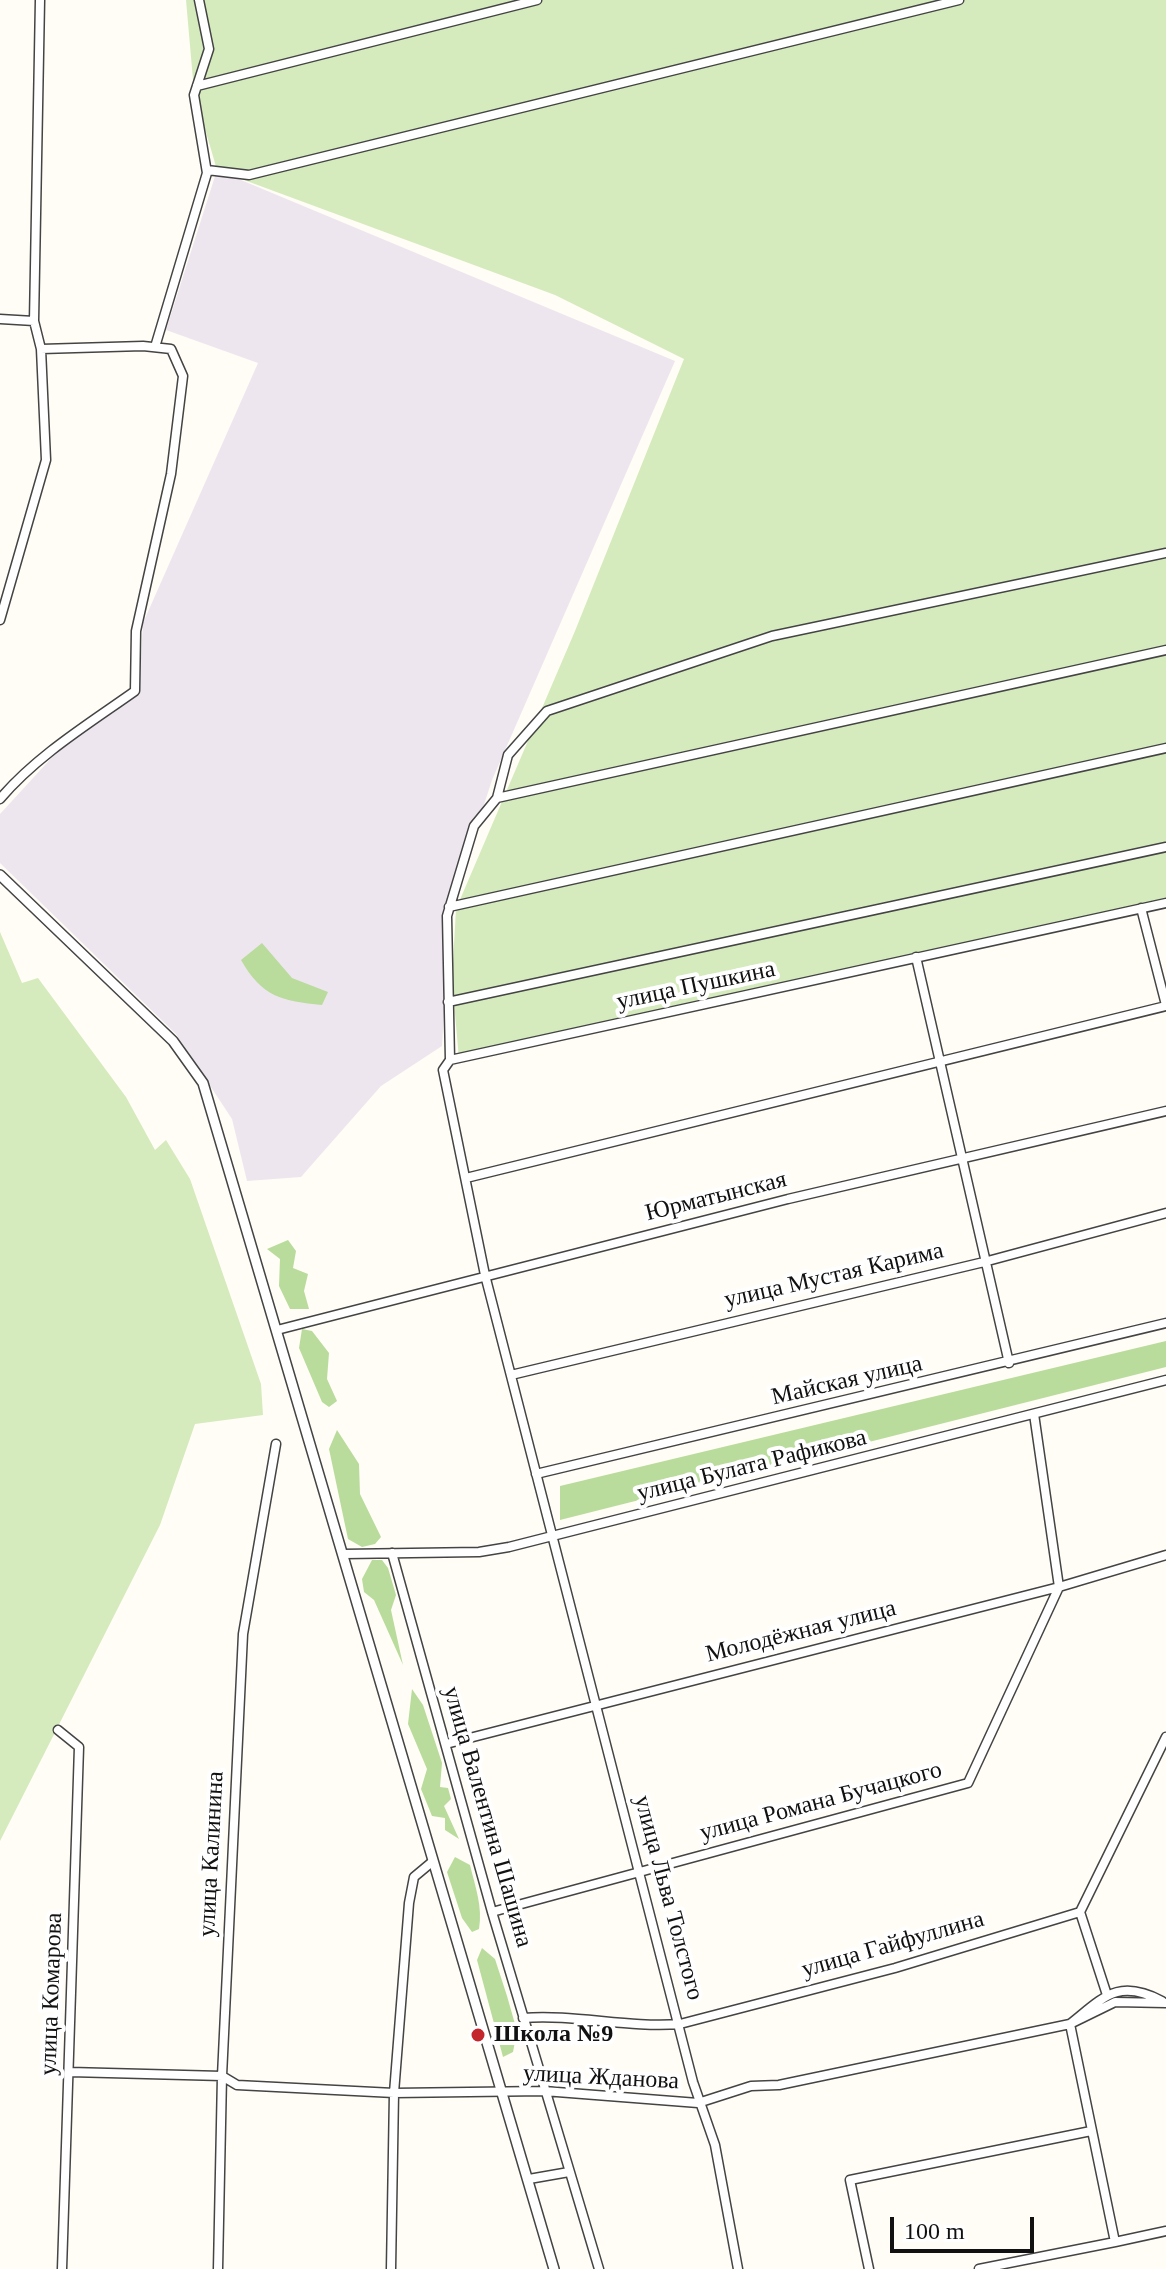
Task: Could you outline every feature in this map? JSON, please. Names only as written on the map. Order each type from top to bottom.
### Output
[{"type":"street","points":[[0,620],[46,460],[41,349],[34,321],[40,0]]},
{"type":"street","points":[[155,347],[207,170],[194,95],[209,49],[199,0]]},
{"type":"street","points":[[197,86],[537,0]]},
{"type":"street","points":[[207,170],[249,175],[959,0]]},
{"type":"street","points":[[0,319],[34,321]]},
{"type":"street","points":[[0,799],[22,777],[135,691],[136,631],[171,474],[183,376],[171,349],[41,349]]},
{"type":"street","points":[[485,1275],[443,1070],[450,1060],[449,907],[474,826],[497,798],[508,755],[547,711],[772,636],[1166,553]]},
{"type":"street","points":[[497,798],[1166,650]]},
{"type":"street","points":[[449,907],[1166,748]]},
{"type":"street","points":[[448,1002],[1166,847]]},
{"type":"street","points":[[0,875],[173,1041],[203,1083],[554,2269]]},
{"type":"street","name":"улица Пушкина","points":[[450,1060],[1166,903]]},
{"type":"street","points":[[466,1178],[1166,1006],[1141,908]]},
{"type":"street","points":[[916,957],[965,1159],[984,1262],[1009,1363]]},
{"type":"street","name":"Юрматынская","points":[[277,1330],[485,1275],[1166,1111]]},
{"type":"street","name":"улица Мустая Карима","points":[[511,1375],[984,1262],[1166,1213]]},
{"type":"street","name":"улица Льва Толстого","points":[[485,1275],[698,2103],[715,2145],[738,2269]]},
{"type":"street","name":"Майская улица","points":[[536,1474],[1166,1323]]},
{"type":"street","name":"улица Булата Рафикова","points":[[344,1554],[369,1550],[392,1553],[479,1552],[552,1538],[1166,1380]]},
{"type":"street","points":[[1034,1414],[1059,1587]]},
{"type":"street","name":"улица Калинина","points":[[218,2269],[222,2076],[243,1634],[276,1444]]},
{"type":"street","name":"улица Валентина Шашина","points":[[392,1553],[492,1912],[599,2269]]},
{"type":"street","name":"Молодёжная улица","points":[[446,1744],[1059,1587],[1166,1555]]},
{"type":"street","name":"улица Романа Бучацкого","points":[[492,1912],[968,1783],[1059,1587]]},
{"type":"street","name":"улица Комарова","points":[[58,1730],[79,1747],[62,2269]]},
{"type":"street","points":[[1107,1995],[1080,1912],[1166,1737]]},
{"type":"street","points":[[391,2269],[394,2093],[409,1903],[414,1877],[432,1862]]},
{"type":"street","name":"улица Гайфуллина","points":[[523,2018],[552,2015],[653,2026],[680,2024],[895,1968],[1080,1912]]},
{"type":"street","points":[[1115,2242],[1070,2024],[1107,1995],[1139,1989],[1166,2003]]},
{"type":"street","name":"улица Жданова","points":[[70,2072],[222,2076],[237,2085],[394,2093],[503,2094],[544,2091],[698,2103],[751,2086],[779,2085],[1070,2024],[1115,2002],[1166,2003]]},
{"type":"street","points":[[869,2269],[850,2180],[1091,2131]]},
{"type":"street","points":[[529,2179],[569,2172]]},
{"type":"street","points":[[979,2269],[1166,2231]]},
{"type":"shaded area","points":[[217,170],[675,361],[492,780],[450,910],[442,1046],[381,1086],[301,1177],[247,1181],[232,1119],[176,1034],[0,863],[0,814],[56,753],[139,693],[143,623],[258,363],[166,330]]},
{"type":"green space","points":[[186,0],[1166,0],[1166,901],[459,1059],[452,980],[456,909],[575,631],[684,359],[555,295],[217,170],[194,91]]},
{"type":"green space","points":[[0,932],[22,983],[38,978],[126,1097],[155,1150],[166,1140],[190,1179],[261,1384],[263,1415],[195,1424],[160,1525],[0,1841]]},
{"type":"green space","points":[[262,943],[292,978],[328,992],[322,1005],[284,999],[257,982],[241,960]]},
{"type":"green space","points":[[288,1240],[296,1251],[293,1268],[308,1274],[304,1291],[309,1309],[290,1309],[279,1286],[280,1259],[267,1249]]},
{"type":"green space","points":[[302,1329],[312,1331],[329,1353],[327,1379],[337,1401],[329,1407],[322,1402],[299,1348]]},
{"type":"green space","points":[[1166,1341],[1166,1367],[560,1520],[560,1486]]},
{"type":"green space","points":[[337,1430],[359,1464],[360,1494],[381,1537],[375,1544],[362,1547],[348,1539],[329,1449]]},
{"type":"green space","points":[[372,1560],[382,1560],[388,1568],[396,1595],[391,1610],[403,1665],[374,1600],[364,1592],[362,1579]]},
{"type":"green space","points":[[412,1689],[423,1705],[442,1763],[440,1787],[448,1788],[451,1799],[444,1806],[459,1839],[445,1830],[445,1818],[432,1816],[421,1789],[427,1769],[408,1724]]},
{"type":"green space","points":[[455,1857],[470,1865],[476,1889],[480,1921],[479,1929],[472,1932],[462,1918],[447,1872]]},
{"type":"green space","points":[[482,1948],[495,1959],[517,2031],[513,2052],[503,2057],[477,1960]]},
{"type":"place","name":"Школа №9","points":[[478,2035]]}]
